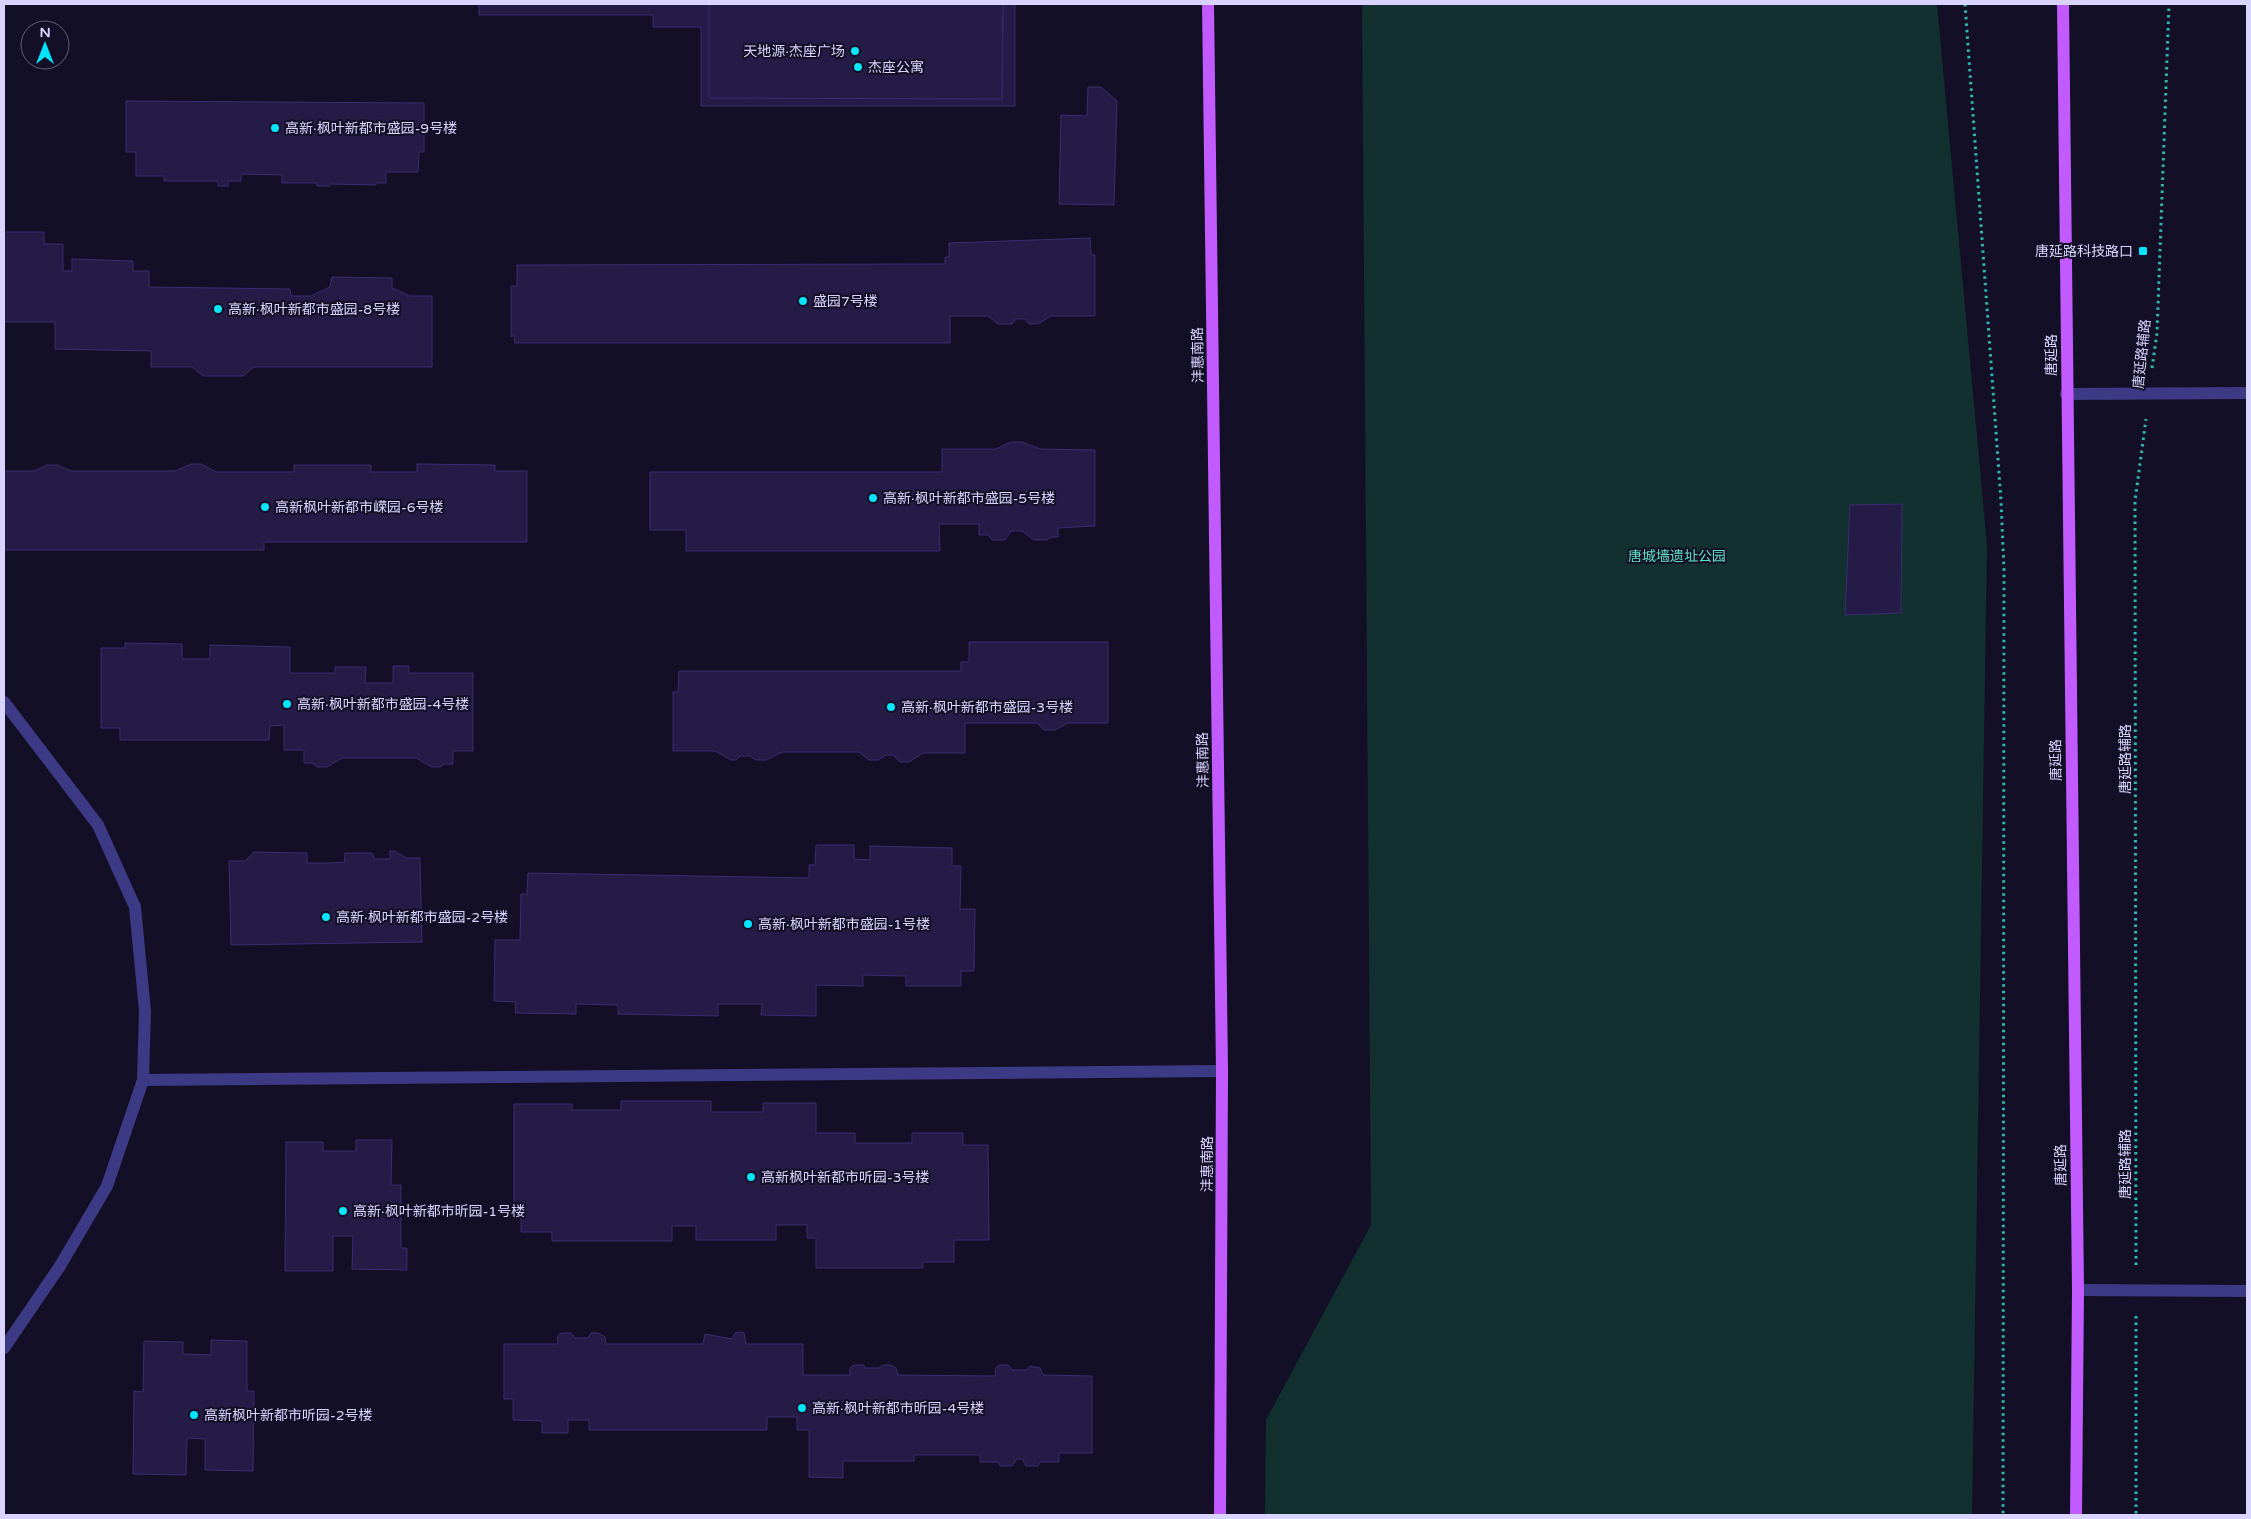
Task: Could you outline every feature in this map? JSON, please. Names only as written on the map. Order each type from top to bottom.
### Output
[{"type":"main road","name":"沣惠南路","points":[[1208,4],[1222,1071],[1220,1515]]},
{"type":"main road","name":"唐延路","points":[[2063,4],[2066,394],[2078,1290],[2076,1515]]},
{"type":"street","points":[[2066,394],[2247,393]]},
{"type":"street","points":[[4,702],[98,825],[135,906],[145,1011],[143,1080],[107,1186],[60,1266],[4,1348]]},
{"type":"street","points":[[143,1080],[1222,1071]]},
{"type":"street","points":[[2078,1290],[2247,1291]]},
{"type":"path","points":[[1965,4],[2000,482],[2004,570],[2003,1515]]},
{"type":"path","name":"唐延路辅路","points":[[2136,1515],[2135,502],[2157,333],[2169,4]]},
{"type":"green space","name":"唐城墙遗址公园","points":[[1362,4],[1937,4],[1987,545],[1972,1515],[1265,1515],[1266,1420],[1371,1225]]},
{"type":"building","name":"天地源·杰座广场","points":[[479,4],[1015,4],[1015,106],[701,106],[701,27],[653,27],[653,15],[479,15]]},
{"type":"building","name":"天地源·杰座广场","points":[[709,4],[1003,4],[1002,99],[709,98]]},
{"type":"building","points":[[1088,87],[1101,87],[1117,101],[1114,205],[1059,204],[1061,115],[1087,116]]},
{"type":"building","name":"高新·枫叶新都市盛园-9号楼","points":[[126,101],[424,103],[424,152],[419,152],[418,172],[386,172],[386,183],[376,183],[376,185],[330,184],[330,186],[317,186],[317,183],[282,183],[282,175],[241,174],[241,181],[228,181],[228,186],[218,186],[218,181],[164,181],[164,176],[136,176],[136,152],[126,152]]},
{"type":"building","name":"高新·枫叶新都市盛园-8号楼","points":[[4,232],[44,232],[44,244],[63,244],[63,271],[72,271],[72,259],[133,261],[133,271],[149,271],[149,287],[290,289],[291,296],[311,296],[330,287],[332,277],[392,278],[392,288],[410,296],[432,296],[432,367],[254,367],[243,376],[203,376],[192,367],[151,367],[151,351],[55,349],[55,322],[4,322]]},
{"type":"building","name":"盛园7号楼","points":[[1090,238],[1091,255],[1095,255],[1095,316],[1051,316],[1038,324],[1029,324],[1025,319],[1016,319],[1012,324],[998,324],[988,316],[950,316],[950,343],[515,343],[514,335],[511,337],[511,286],[517,286],[517,265],[945,264],[945,257],[949,257],[949,243]]},
{"type":"building","name":"高新·枫叶新都市盛园-5号楼","points":[[1011,442],[1022,442],[1041,449],[1095,450],[1095,526],[1058,528],[1058,537],[1052,537],[1047,540],[1034,540],[1022,531],[1011,531],[1005,540],[992,540],[988,535],[979,535],[979,524],[939,524],[940,551],[686,551],[686,530],[650,530],[650,472],[942,472],[942,449],[996,449]]},
{"type":"building","name":"高新枫叶新都市嵘园-6号楼","points":[[191,464],[201,464],[216,472],[294,472],[294,465],[371,465],[371,472],[417,472],[417,464],[495,465],[495,471],[527,471],[527,542],[264,542],[264,550],[4,550],[4,471],[34,471],[47,465],[58,465],[71,471],[175,471]]},
{"type":"building","points":[[1902,504],[1901,613],[1845,615],[1850,505]]},
{"type":"building","name":"高新·枫叶新都市盛园-3号楼","points":[[969,642],[1108,642],[1108,723],[1068,723],[1055,730],[1044,730],[1037,723],[965,723],[965,753],[923,753],[909,762],[900,762],[893,755],[886,755],[878,760],[869,760],[859,752],[782,752],[766,760],[756,760],[750,756],[740,756],[736,760],[731,760],[715,751],[673,751],[673,692],[678,692],[679,671],[961,671],[961,662],[969,662]]},
{"type":"building","name":"高新·枫叶新都市盛园-4号楼","points":[[125,643],[182,644],[182,659],[210,659],[210,645],[290,647],[290,673],[335,673],[335,667],[366,667],[365,683],[393,683],[393,666],[409,666],[409,673],[473,673],[473,751],[453,751],[453,764],[444,764],[440,767],[432,767],[416,758],[342,758],[327,767],[317,767],[312,763],[304,763],[304,750],[284,750],[284,725],[270,726],[269,740],[120,740],[120,728],[101,728],[101,648],[125,648]]},
{"type":"building","name":"高新·枫叶新都市盛园-1号楼","points":[[816,845],[854,845],[854,859],[870,860],[870,846],[952,848],[952,866],[961,866],[960,909],[975,909],[974,971],[961,971],[961,986],[906,986],[906,976],[863,975],[863,986],[816,985],[816,1016],[761,1015],[762,1004],[718,1004],[718,1016],[618,1014],[618,1005],[576,1004],[576,1014],[515,1013],[516,1002],[494,1001],[495,940],[520,940],[521,894],[527,894],[528,873],[809,878],[809,865],[815,865]]},
{"type":"building","name":"高新·枫叶新都市盛园-2号楼","points":[[390,851],[395,851],[406,858],[420,858],[422,942],[231,945],[229,861],[245,861],[254,852],[307,853],[307,863],[330,863],[345,862],[344,853],[372,853],[374,859],[390,859]]},
{"type":"building","name":"高新枫叶新都市听园-3号楼","points":[[621,1101],[711,1101],[711,1112],[763,1112],[763,1103],[816,1103],[816,1133],[855,1133],[855,1143],[912,1143],[912,1133],[963,1133],[963,1145],[988,1145],[989,1240],[954,1240],[954,1262],[923,1262],[923,1268],[816,1268],[816,1238],[807,1238],[807,1225],[776,1225],[776,1240],[696,1240],[696,1226],[672,1226],[672,1241],[552,1241],[552,1232],[521,1232],[521,1209],[514,1209],[514,1104],[572,1104],[572,1110],[621,1110]]},
{"type":"building","name":"高新·枫叶新都市昕园-1号楼","points":[[356,1140],[392,1140],[391,1185],[401,1185],[401,1248],[407,1248],[407,1270],[352,1269],[353,1236],[333,1236],[333,1271],[285,1271],[286,1142],[323,1142],[323,1151],[356,1151]]},
{"type":"building","name":"高新·枫叶新都市昕园-4号楼","points":[[561,1333],[571,1333],[575,1338],[588,1338],[591,1333],[598,1333],[605,1337],[606,1344],[703,1344],[705,1334],[732,1339],[735,1333],[744,1333],[746,1344],[803,1344],[803,1375],[850,1375],[850,1368],[854,1365],[864,1365],[865,1368],[879,1368],[883,1365],[890,1365],[896,1368],[898,1375],[995,1376],[996,1368],[999,1365],[1008,1365],[1012,1370],[1027,1370],[1030,1366],[1040,1368],[1043,1375],[1092,1376],[1092,1453],[1059,1453],[1059,1462],[1040,1462],[1038,1466],[1026,1466],[1022,1459],[1017,1459],[1012,1466],[1000,1466],[998,1462],[980,1462],[980,1455],[914,1455],[914,1461],[843,1461],[843,1478],[809,1477],[809,1430],[797,1430],[797,1417],[767,1417],[767,1430],[589,1430],[589,1420],[568,1420],[568,1433],[542,1433],[542,1421],[513,1420],[513,1399],[504,1399],[504,1344],[558,1344],[557,1337]]},
{"type":"building","name":"高新枫叶新都市听园-2号楼","points":[[211,1340],[247,1341],[247,1391],[254,1391],[253,1471],[205,1470],[205,1439],[187,1438],[186,1475],[133,1474],[134,1391],[143,1392],[144,1341],[183,1342],[183,1354],[211,1355]]},
{"type":"place","name":"天地源·杰座广场","points":[[855,51]]},
{"type":"place","name":"杰座公寓","points":[[858,67]]},
{"type":"place","name":"高新·枫叶新都市盛园-9号楼","points":[[275,128]]},
{"type":"place","name":"唐延路科技路口","points":[[2143,251]]},
{"type":"place","name":"盛园7号楼","points":[[803,301]]},
{"type":"place","name":"高新·枫叶新都市盛园-8号楼","points":[[218,309]]},
{"type":"place","name":"高新·枫叶新都市盛园-5号楼","points":[[873,498]]},
{"type":"place","name":"高新枫叶新都市嵘园-6号楼","points":[[265,507]]},
{"type":"place","name":"高新·枫叶新都市盛园-4号楼","points":[[287,704]]},
{"type":"place","name":"高新·枫叶新都市盛园-3号楼","points":[[891,707]]},
{"type":"place","name":"高新·枫叶新都市盛园-2号楼","points":[[326,917]]},
{"type":"place","name":"高新·枫叶新都市盛园-1号楼","points":[[748,924]]},
{"type":"place","name":"高新枫叶新都市听园-3号楼","points":[[751,1177]]},
{"type":"place","name":"高新·枫叶新都市昕园-1号楼","points":[[343,1211]]},
{"type":"place","name":"高新·枫叶新都市昕园-4号楼","points":[[802,1408]]},
{"type":"place","name":"高新枫叶新都市听园-2号楼","points":[[194,1415]]}]
